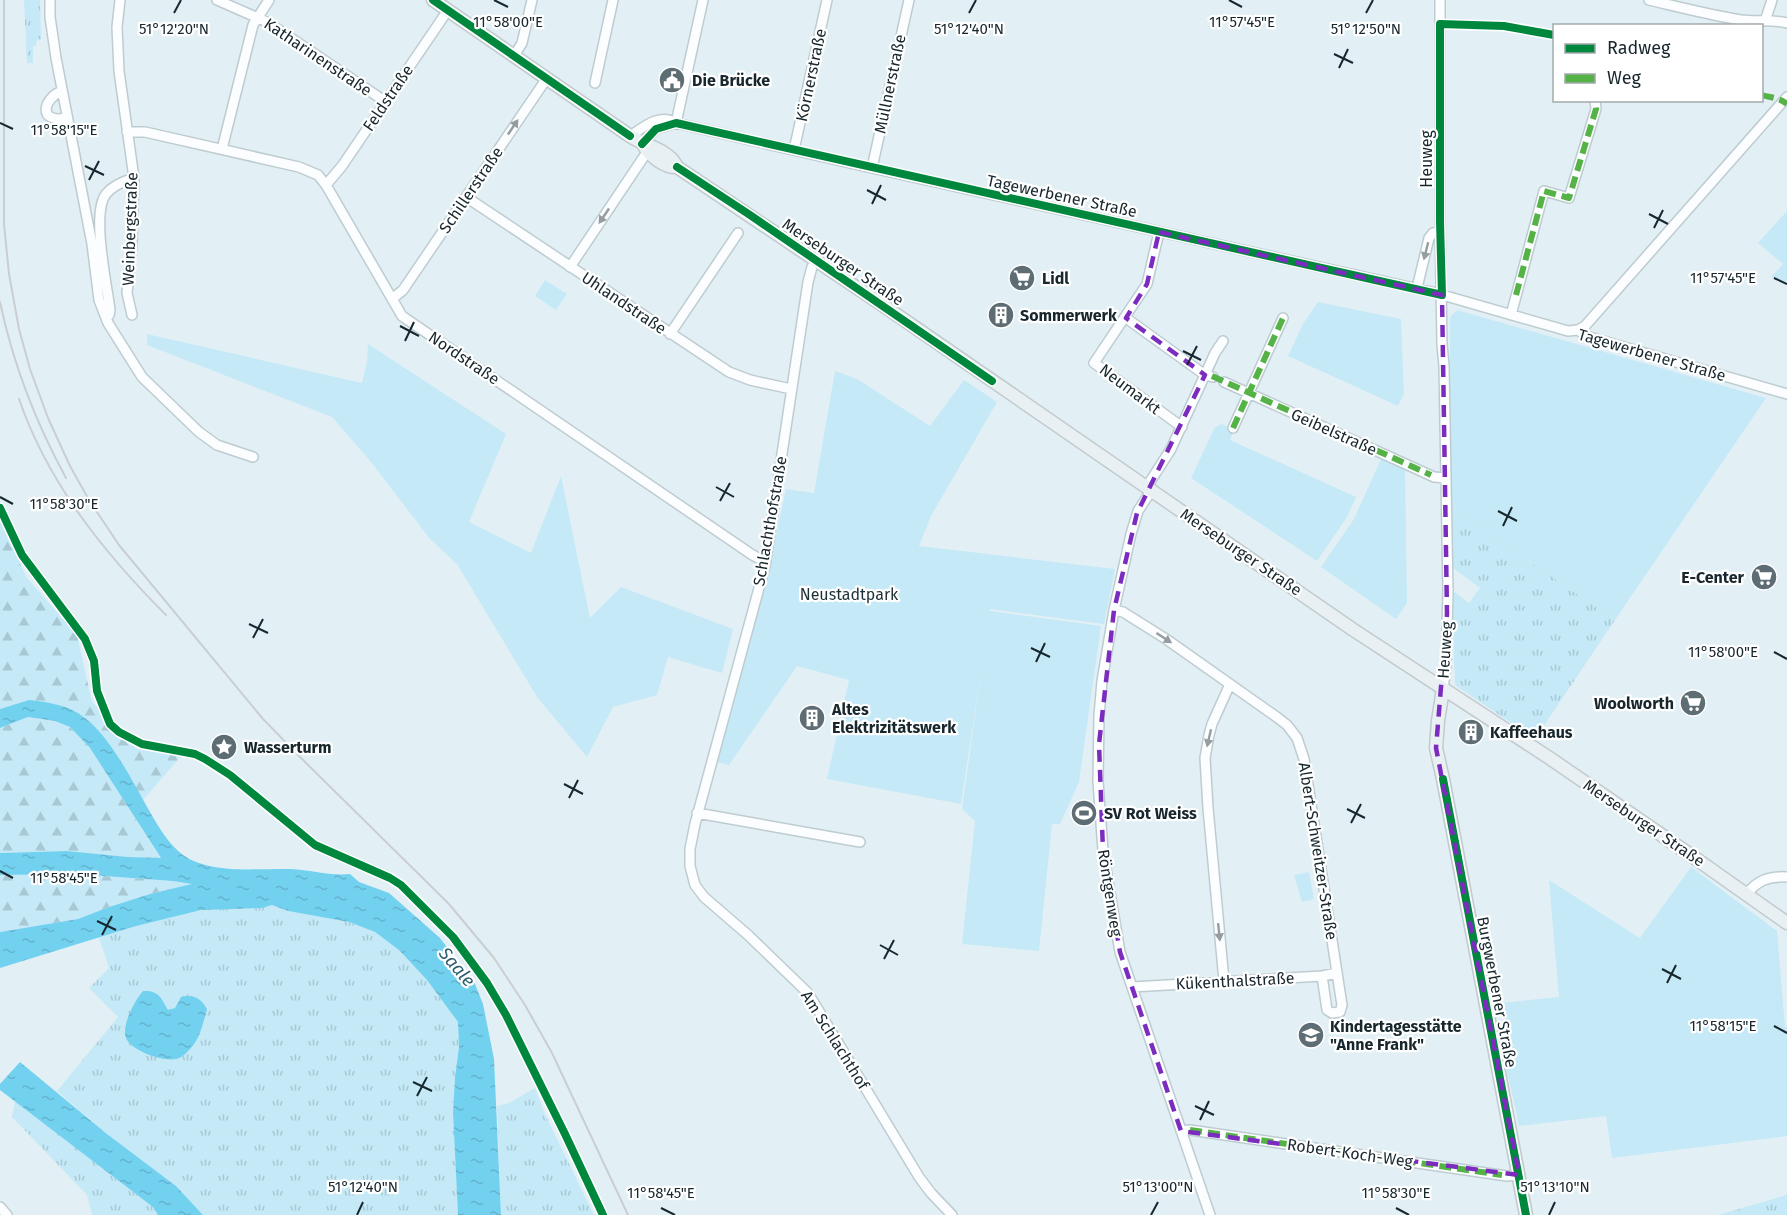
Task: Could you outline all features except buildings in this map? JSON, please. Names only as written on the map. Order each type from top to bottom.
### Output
[{"type":"main road","name":"Merseburger Straße","points":[[433,0],[644,148],[652,145],[675,161],[677,167],[817,260],[1443,689],[1692,855],[1787,923]]},
{"type":"main road","name":"Burgwerbener Straße","points":[[1443,689],[1437,731],[1437,755],[1526,1215]]},
{"type":"street","points":[[50,0],[53,44],[92,244],[99,300],[106,318],[118,342],[142,377],[199,432],[217,445],[253,457]]},
{"type":"street","name":"Weinbergstraße","points":[[120,0],[117,27],[118,66],[134,178],[132,244],[127,293],[132,315]]},
{"type":"street","name":"Katharinenstraße","points":[[217,0],[258,17],[278,29],[386,102]]},
{"type":"street","points":[[222,149],[253,25],[269,0]]},
{"type":"street","points":[[514,56],[522,43],[532,0]]},
{"type":"street","points":[[594,83],[613,0]]},
{"type":"street","points":[[570,267],[656,129],[676,123],[703,0]]},
{"type":"street","name":"Körnerstraße","points":[[794,150],[827,0]]},
{"type":"street","name":"Müllnerstraße","points":[[872,168],[909,0]]},
{"type":"street","name":"Heuweg","points":[[1440,0],[1440,231],[1448,614],[1443,689]]},
{"type":"street","points":[[1649,0],[1680,3],[1738,19],[1787,23]]},
{"type":"street","points":[[1765,21],[1772,0]]},
{"type":"street","name":"Feldstraße","points":[[326,184],[342,166],[448,10]]},
{"type":"street","name":"Schillerstraße","points":[[392,299],[403,290],[547,78]]},
{"type":"street","points":[[62,91],[56,93],[50,101],[46,108],[47,114],[56,120],[67,118]]},
{"type":"street","points":[[1578,330],[1593,318],[1787,97]]},
{"type":"street","points":[[1511,315],[1544,191],[1569,198],[1596,109],[1595,102]]},
{"type":"street","name":"Tagewerbener Straße","points":[[630,136],[654,121],[668,120],[872,168],[1417,288],[1568,331],[1578,330],[1586,336],[1787,394]]},
{"type":"street","name":"Nordstraße","points":[[127,132],[141,131],[222,149],[303,168],[318,175],[326,184],[402,316],[751,554],[766,560]]},
{"type":"street","points":[[106,318],[110,310],[99,225],[102,202],[106,193],[121,182],[134,178]]},
{"type":"street","name":"Uhlandstraße","points":[[466,197],[729,372],[750,380],[791,389]]},
{"type":"street","points":[[1417,288],[1430,238],[1433,233],[1440,231]]},
{"type":"street","name":"Neumarkt","points":[[1159,232],[1147,284],[1094,363],[1182,427]]},
{"type":"street","points":[[670,334],[738,233]]},
{"type":"street","name":"Schlachthofstraße","points":[[690,849],[697,813],[766,560],[808,282],[812,267],[817,260]]},
{"type":"street","points":[[1126,318],[1209,376]]},
{"type":"street","points":[[1233,428],[1283,318]]},
{"type":"street","name":"Röntgenweg","points":[[1210,1215],[1120,952],[1103,851],[1098,781],[1102,681],[1114,610],[1137,513],[1209,376],[1223,341]]},
{"type":"street","name":"Geibelstraße","points":[[1224,382],[1434,477],[1446,478]]},
{"type":"street","name":"Albert-Schweitzer-Straße","points":[[1114,610],[1131,617],[1230,684],[1287,725],[1297,738],[1301,749],[1337,973],[1342,1006],[1340,1012],[1332,1013],[1327,1010],[1322,976]]},
{"type":"street","points":[[1224,981],[1205,758],[1212,724],[1230,684]]},
{"type":"street","points":[[697,813],[860,842]]},
{"type":"street","name":"Am Schlachthof","points":[[690,849],[690,873],[698,891],[808,993],[919,1177],[952,1215]]},
{"type":"street","points":[[1746,895],[1762,879],[1776,876],[1787,878]]},
{"type":"street","name":"Kükenthalstraße","points":[[1132,987],[1322,976],[1337,973]]},
{"type":"street","name":"Robert-Koch-Weg","points":[[1181,1131],[1202,1132],[1507,1176],[1519,1175]]},
{"type":"street","points":[[0,1207],[7,1215]]},
{"type":"highlighted area","points":[[1159,232],[1442,295],[1447,614],[1436,748],[1519,1175],[1181,1131],[1120,952],[1103,851],[1099,744],[1114,610],[1137,513],[1205,375],[1126,318],[1147,284]]},
{"type":"green space","points":[[24,0],[40,0],[41,39],[37,40],[36,46],[33,46],[33,63],[27,63]]},
{"type":"green space","points":[[1787,211],[1787,282],[1771,277],[1783,264],[1758,243]]},
{"type":"green space","points":[[545,280],[567,294],[556,310],[535,296]]},
{"type":"green space","points":[[1318,302],[1401,319],[1404,394],[1398,406],[1288,356],[1303,324]]},
{"type":"green space","points":[[1457,310],[1766,398],[1615,620],[1450,507],[1450,317]]},
{"type":"green space","points":[[147,334],[362,383],[368,344],[506,434],[469,522],[531,553],[561,476],[590,618],[621,587],[733,629],[722,673],[668,657],[657,695],[613,707],[587,757],[537,697],[457,564],[430,539],[371,462],[332,417],[147,345]]},
{"type":"green space","name":"Neustadtpark","points":[[835,371],[857,379],[930,426],[964,380],[997,402],[931,516],[919,546],[1115,569],[1104,624],[990,609],[990,611],[1101,626],[1079,782],[1060,824],[1052,824],[1039,951],[962,944],[975,821],[962,809],[982,665],[961,804],[827,779],[849,680],[797,666],[729,765],[717,762],[770,563],[786,489],[814,493]]},
{"type":"green space","points":[[1222,424],[1234,430],[1230,440],[1356,497],[1347,517],[1317,561],[1191,478],[1215,427]]},
{"type":"green space","points":[[1381,459],[1405,470],[1407,603],[1396,619],[1321,567],[1354,519]]},
{"type":"green space","points":[[1450,507],[1615,620],[1535,739],[1455,685],[1452,590],[1469,603],[1480,588],[1452,567]]},
{"type":"green space","points":[[0,522],[27,578],[77,635],[92,702],[137,749],[189,747],[143,800],[118,758],[84,717],[62,706],[29,700],[0,709]]},
{"type":"green space","points":[[28,717],[55,721],[70,727],[90,748],[161,859],[67,851],[0,853],[0,728]]},
{"type":"green space","points":[[1691,867],[1777,931],[1785,1027],[1787,1027],[1787,1136],[1612,1158],[1606,1116],[1519,1126],[1505,1066],[1506,1060],[1510,1059],[1501,1003],[1559,997],[1549,880],[1640,938]]},
{"type":"green space","points":[[1309,872],[1314,899],[1302,902],[1294,875]]},
{"type":"green space","points":[[76,874],[194,884],[150,894],[78,919],[0,932],[0,875]]},
{"type":"green space","points":[[272,905],[288,911],[349,922],[375,932],[399,950],[427,980],[458,1022],[459,1047],[453,1113],[458,1215],[203,1215],[176,1186],[107,1134],[57,1091],[118,1017],[89,988],[109,968],[99,938],[150,921],[189,912]]},
{"type":"green space","points":[[535,1088],[544,1112],[594,1215],[501,1215],[497,1106],[509,1103]]},
{"type":"green space","points":[[15,1101],[153,1207],[158,1215],[92,1215],[87,1195],[12,1117]]},
{"type":"green space","points":[[1787,1195],[1787,1215],[1718,1215]]},
{"type":"water","name":"Saale","points":[[29,700],[65,707],[85,718],[95,727],[121,761],[164,835],[183,855],[221,868],[291,869],[350,874],[359,882],[389,893],[440,938],[475,984],[483,1004],[494,1059],[501,1215],[458,1215],[453,1113],[459,1047],[458,1022],[427,980],[399,950],[375,932],[349,922],[288,911],[272,905],[262,908],[201,910],[136,926],[0,968],[0,932],[78,919],[150,894],[192,884],[76,874],[0,875],[0,853],[67,851],[161,858],[90,748],[70,727],[55,721],[28,717],[0,728],[0,709]]},
{"type":"water","points":[[143,991],[156,993],[168,1010],[175,1008],[181,997],[189,996],[202,1002],[207,1009],[197,1039],[184,1055],[176,1059],[154,1057],[138,1050],[127,1040],[125,1029],[128,1017]]},
{"type":"water","points":[[20,1062],[107,1134],[176,1186],[203,1215],[158,1215],[153,1207],[0,1090],[0,1084]]},
{"type":"railway","points":[[4,0],[4,224],[9,274],[19,329],[30,369],[48,418],[70,466],[119,545],[263,719],[449,904],[494,958],[525,1005],[552,1053],[628,1215]]},
{"type":"railway","points":[[0,302],[27,393],[66,478]]},
{"type":"railway","points":[[19,399],[45,459],[80,515],[121,567],[166,615]]},
{"type":"marked path","points":[[1763,95],[1787,104]]},
{"type":"marked path","points":[[1516,295],[1544,191],[1569,198],[1596,109],[1595,102]]},
{"type":"marked path","points":[[1233,428],[1283,318]]},
{"type":"marked path","points":[[1212,376],[1431,475]]},
{"type":"marked path","points":[[1190,1130],[1502,1175]]},
{"type":"cycle path","points":[[433,0],[630,136]]},
{"type":"cycle path","points":[[642,144],[656,129],[676,123],[1442,295],[1440,24],[1504,26],[1553,35]]},
{"type":"cycle path","points":[[677,167],[992,381]]},
{"type":"cycle path","points":[[0,508],[22,555],[85,639],[94,661],[97,691],[110,724],[119,732],[142,744],[195,754],[205,759],[230,775],[315,845],[401,885],[453,937],[487,983],[506,1015],[603,1215]]},
{"type":"cycle path","points":[[1443,779],[1526,1215]]},
{"type":"place","name":"Die Brücke","points":[[672,80]]},
{"type":"place","name":"Lidl","points":[[1022,278]]},
{"type":"place","name":"Sommerwerk","points":[[1001,315]]},
{"type":"place","name":"E-Center","points":[[1764,577]]},
{"type":"place","name":"Woolworth","points":[[1693,703]]},
{"type":"place","name":"Altes Elektrizitätswerk","points":[[812,718]]},
{"type":"place","name":"Kaffeehaus","points":[[1471,732]]},
{"type":"place","name":"Wasserturm","points":[[224,747]]},
{"type":"place","name":"SV Rot Weiss","points":[[1084,813]]},
{"type":"place","name":"Kindertagesstätte \"Anne Frank\"","points":[[1311,1035]]}]
